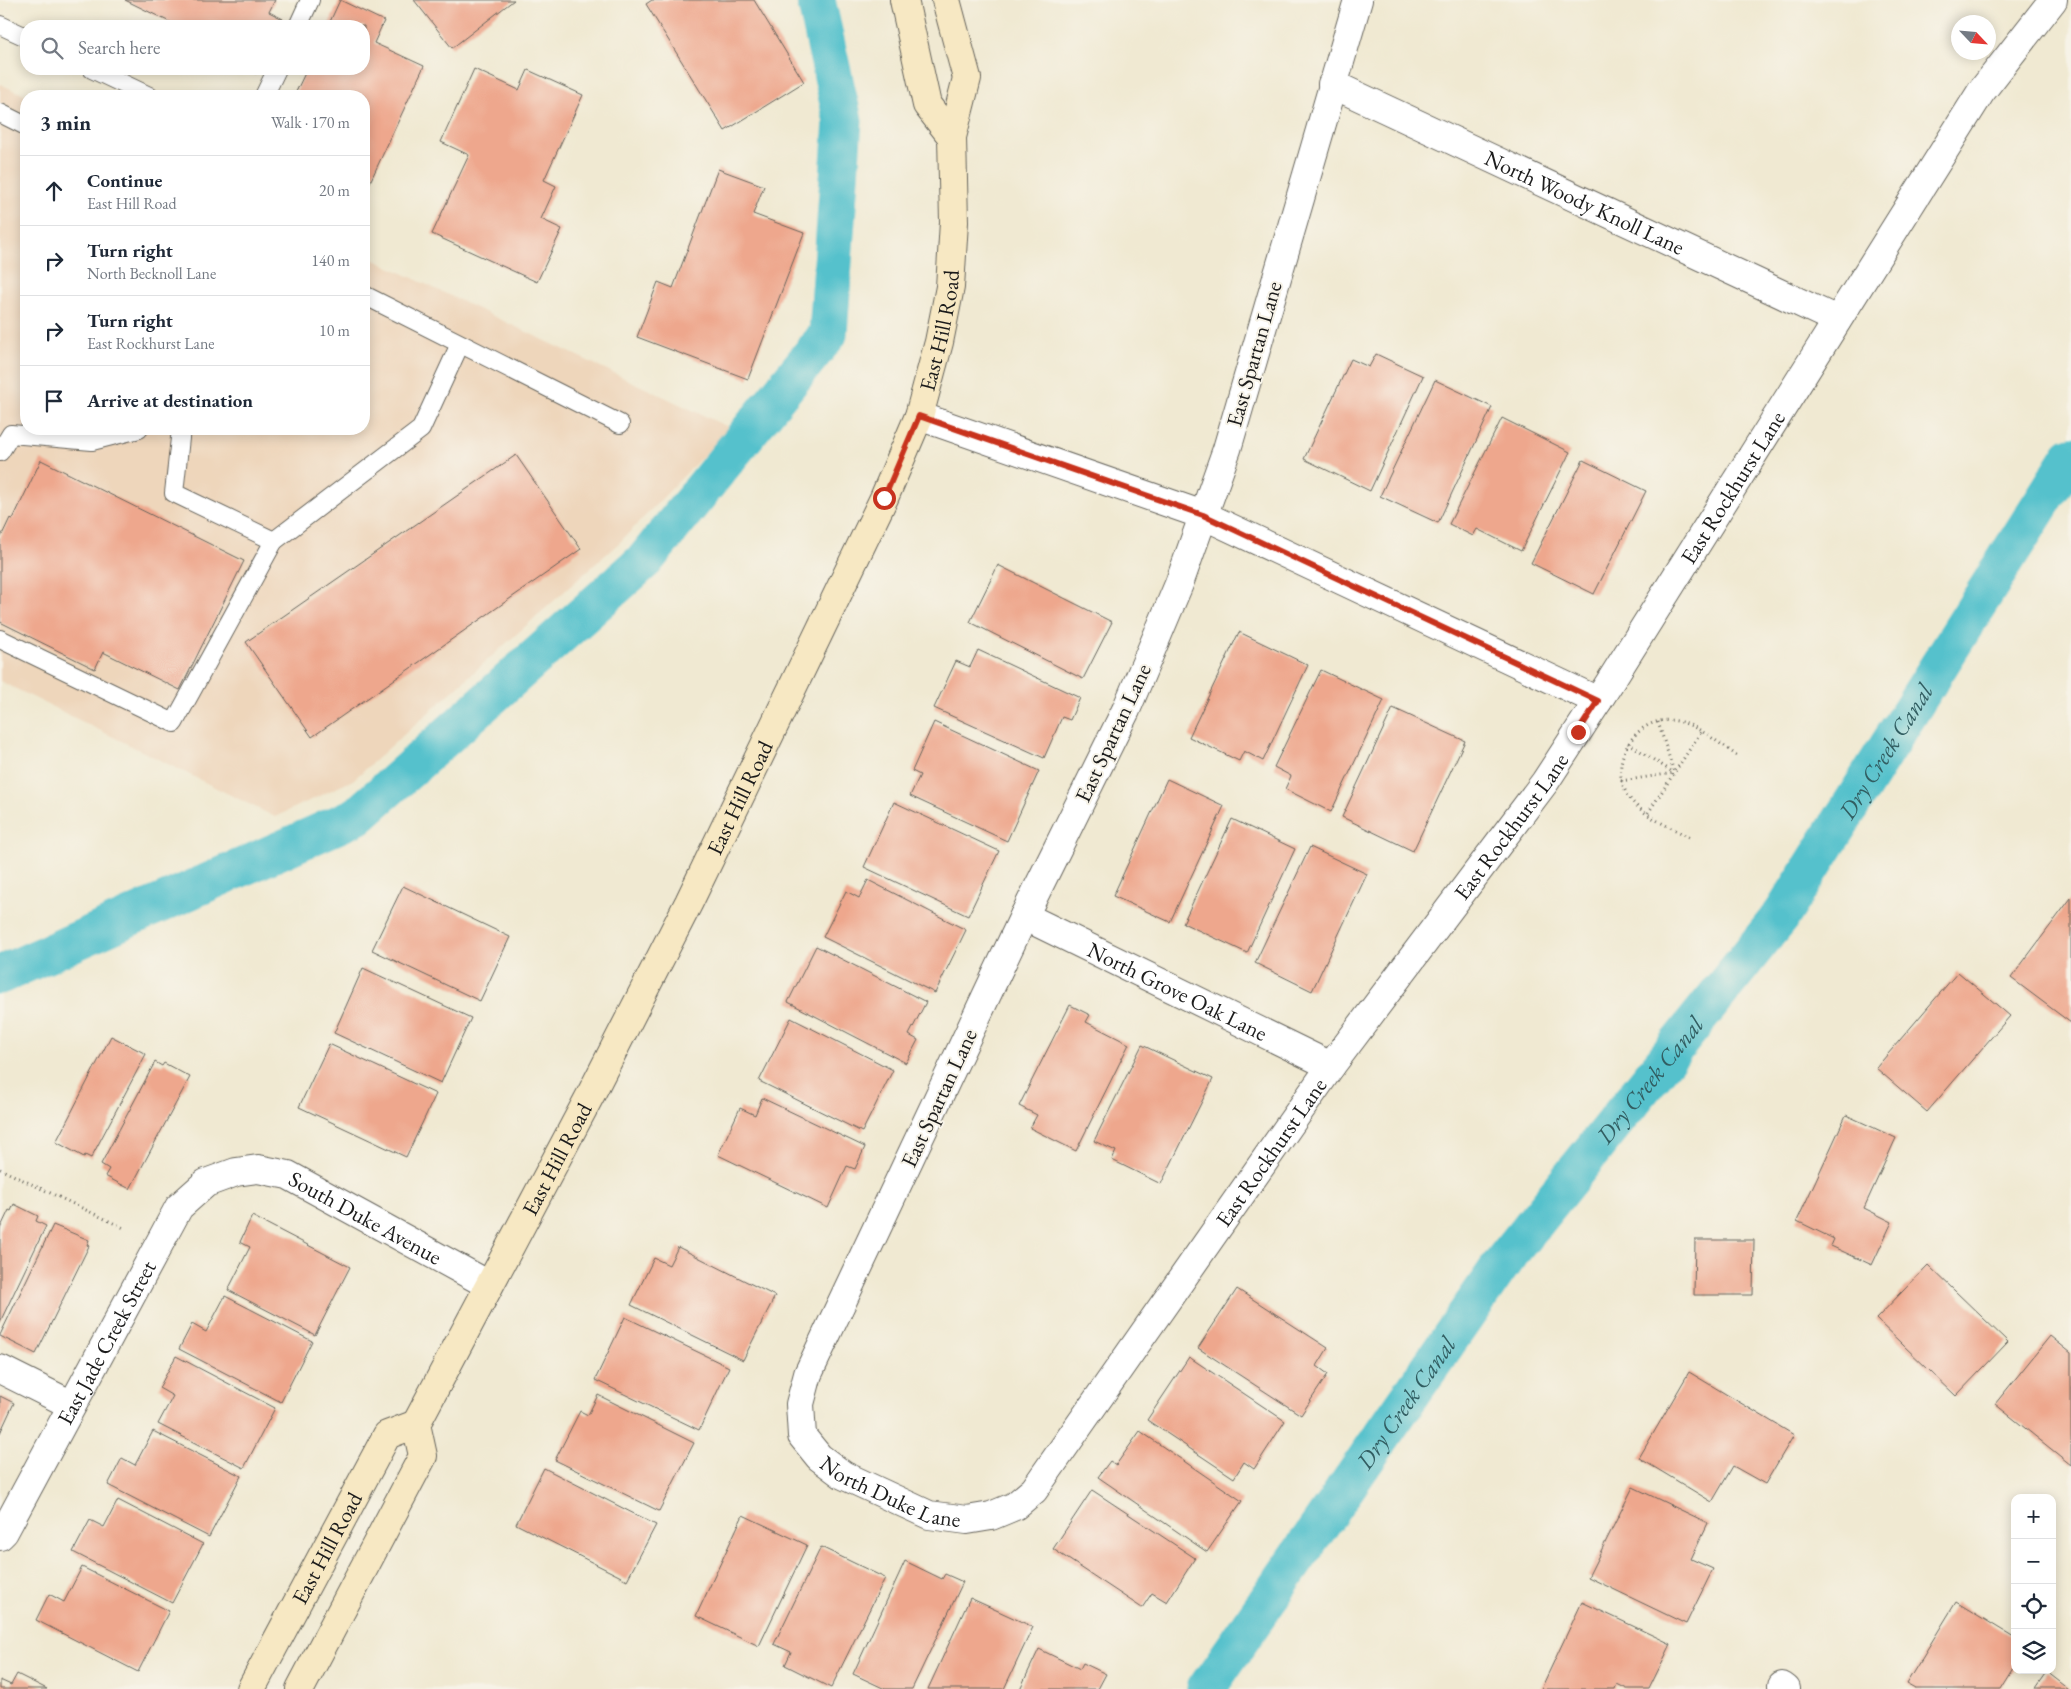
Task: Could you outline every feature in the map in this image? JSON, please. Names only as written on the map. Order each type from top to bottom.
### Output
[{"type":"street","points":[[904,0],[927,105],[952,136]]},
{"type":"street","name":"East Hill Road","points":[[300,1689],[423,1456],[416,1424],[592,1092],[689,902],[884,498],[919,416],[939,342],[950,287],[954,222],[952,136],[967,78],[946,0]]},
{"type":"street","name":"East Spartan Lane","points":[[802,1436],[800,1404],[808,1374],[1024,916],[1126,710],[1179,584],[1227,449],[1358,0]]},
{"type":"street","name":"East Rockhurst Lane","points":[[992,1516],[1015,1506],[1034,1490],[1331,1066],[1545,782],[1598,701],[1981,92],[2052,0]]},
{"type":"street","name":"North Woody Knoll Lane","points":[[1332,84],[1837,320]]},
{"type":"street","points":[[919,416],[1203,515],[1598,701]]},
{"type":"street","name":"North Grove Oak Lane","points":[[1024,916],[1331,1066]]},
{"type":"street","name":"South Duke Avenue","points":[[236,1172],[258,1169],[288,1175],[489,1286]]},
{"type":"street","name":"East Jade Creek Street","points":[[0,1536],[4,1532],[179,1207],[206,1183],[236,1172]]},
{"type":"street","points":[[0,1369],[72,1404]]},
{"type":"street","name":"East Hill Road","points":[[251,1689],[387,1435],[416,1424]]},
{"type":"street","name":"North Duke Lane","points":[[802,1436],[819,1457],[843,1475],[929,1515],[967,1520],[992,1516]]},
{"type":"lane","points":[[301,20],[310,0]]},
{"type":"lane","points":[[0,24],[20,34]]},
{"type":"lane","points":[[105,75],[136,90]]},
{"type":"lane","points":[[267,90],[274,75]]},
{"type":"lane","points":[[0,113],[20,123]]},
{"type":"lane","points":[[370,298],[620,424]]},
{"type":"lane","points":[[0,639],[174,723],[274,542],[421,429],[460,344]]},
{"type":"lane","points":[[0,452],[11,434],[20,435]]},
{"type":"lane","points":[[23,435],[92,441],[116,435]]},
{"type":"lane","points":[[180,435],[174,493],[274,542]]},
{"type":"path","points":[[1689,837],[1639,808],[1627,795],[1621,781],[1620,767],[1622,754],[1628,743],[1647,726],[1665,720],[1680,722],[1701,732],[1739,757]]},
{"type":"path","points":[[1658,722],[1674,773]]},
{"type":"path","points":[[1648,814],[1701,732]]},
{"type":"path","points":[[1628,743],[1674,773]]},
{"type":"path","points":[[1621,781],[1674,773]]},
{"type":"path","points":[[0,1169],[126,1229]]},
{"type":"shaded area","points":[[0,84],[20,93],[20,435],[370,435],[370,258],[730,428],[620,542],[353,780],[275,817],[0,681]]},
{"type":"building","points":[[125,0],[275,0],[269,12],[283,19],[282,20],[166,20]]},
{"type":"building","points":[[340,0],[384,21],[374,43],[424,66],[370,182],[370,90],[297,90],[304,75],[370,75],[370,20],[331,20]]},
{"type":"building","points":[[414,0],[514,0],[452,48]]},
{"type":"building","points":[[652,0],[754,0],[804,82],[725,131],[646,4]]},
{"type":"building","points":[[474,69],[519,90],[528,70],[583,95],[544,180],[556,186],[541,219],[562,229],[537,282],[432,234],[469,155],[441,142]]},
{"type":"building","points":[[718,169],[764,186],[753,214],[804,233],[748,379],[637,337],[658,282],[673,288]]},
{"type":"building","points":[[1376,354],[1423,376],[1370,491],[1304,459],[1351,359],[1369,367]]},
{"type":"building","points":[[1435,380],[1492,407],[1438,523],[1380,496]]},
{"type":"building","points":[[1502,418],[1570,452],[1521,551],[1477,529],[1473,536],[1449,524]]},
{"type":"building","points":[[516,455],[581,549],[312,737],[246,642]]},
{"type":"building","points":[[41,460],[244,561],[180,690],[103,652],[95,669],[0,622],[0,539],[10,518],[13,519]]},
{"type":"building","points":[[1583,460],[1646,491],[1594,594],[1531,563]]},
{"type":"building","points":[[998,565],[1112,622],[1083,679],[970,622]]},
{"type":"building","points":[[1239,632],[1308,665],[1263,761],[1244,751],[1239,761],[1189,737]]},
{"type":"building","points":[[978,650],[1080,698],[1070,720],[1062,717],[1044,758],[934,708],[956,661],[970,667]]},
{"type":"building","points":[[1321,670],[1384,700],[1331,812],[1285,789],[1291,776],[1274,767]]},
{"type":"building","points":[[1393,708],[1465,741],[1413,851],[1342,817]]},
{"type":"building","points":[[934,722],[1039,771],[1007,841],[910,796],[920,775],[912,771]]},
{"type":"building","points":[[1167,779],[1224,806],[1170,922],[1113,896]]},
{"type":"building","points":[[894,802],[999,851],[968,916],[864,867]]},
{"type":"building","points":[[1232,819],[1295,849],[1247,953],[1183,923]]},
{"type":"building","points":[[1310,847],[1367,874],[1312,991],[1255,963]]},
{"type":"building","points":[[868,880],[966,930],[935,993],[823,937],[846,891],[859,898]]},
{"type":"building","points":[[403,886],[510,937],[480,1001],[372,950]]},
{"type":"building","points":[[2071,898],[2071,1023],[2011,978]]},
{"type":"building","points":[[816,946],[926,1002],[909,1035],[918,1040],[906,1063],[788,1002]]},
{"type":"building","points":[[363,968],[471,1018],[441,1083],[334,1033]]},
{"type":"building","points":[[1958,972],[2010,1016],[1927,1112],[1876,1068]]},
{"type":"building","points":[[1070,1005],[1090,1015],[1086,1022],[1129,1044],[1076,1151],[1030,1128],[1037,1115],[1019,1106]]},
{"type":"building","points":[[791,1018],[893,1070],[862,1132],[759,1081]]},
{"type":"building","points":[[111,1036],[146,1054],[91,1158],[85,1155],[84,1157],[56,1142]]},
{"type":"building","points":[[329,1044],[436,1094],[406,1157],[299,1107]]},
{"type":"building","points":[[1142,1045],[1213,1079],[1161,1184],[1112,1160],[1116,1151],[1094,1141]]},
{"type":"building","points":[[155,1062],[162,1066],[164,1063],[190,1077],[130,1189],[105,1176],[109,1169],[101,1164]]},
{"type":"building","points":[[762,1098],[865,1147],[855,1169],[847,1166],[828,1208],[718,1155],[740,1108],[755,1115]]},
{"type":"building","points":[[1846,1115],[1896,1138],[1864,1208],[1892,1222],[1872,1265],[1831,1246],[1834,1239],[1797,1221]]},
{"type":"building","points":[[14,1204],[38,1216],[36,1221],[46,1226],[0,1322],[0,1229]]},
{"type":"building","points":[[252,1216],[350,1267],[315,1335],[228,1290],[250,1247],[240,1242]]},
{"type":"building","points":[[53,1225],[89,1240],[87,1245],[89,1246],[36,1354],[0,1335]]},
{"type":"building","points":[[1695,1240],[1754,1240],[1753,1295],[1694,1295]]},
{"type":"building","points":[[678,1247],[775,1296],[743,1360],[631,1305],[654,1258],[669,1265]]},
{"type":"building","points":[[1928,1265],[2008,1342],[1956,1396],[1876,1319]]},
{"type":"building","points":[[1237,1289],[1328,1348],[1317,1366],[1328,1374],[1301,1415],[1198,1348]]},
{"type":"building","points":[[225,1296],[312,1341],[281,1402],[179,1349],[192,1324],[206,1332]]},
{"type":"building","points":[[625,1317],[729,1367],[699,1430],[595,1380]]},
{"type":"building","points":[[2050,1336],[2071,1353],[2071,1465],[1995,1404]]},
{"type":"building","points":[[176,1356],[275,1408],[244,1468],[158,1424],[173,1396],[159,1388]]},
{"type":"building","points":[[1189,1357],[1285,1421],[1254,1469],[1244,1462],[1234,1478],[1147,1420]]},
{"type":"building","points":[[1689,1372],[1794,1435],[1765,1484],[1733,1466],[1712,1502],[1639,1458]]},
{"type":"building","points":[[598,1395],[694,1443],[659,1511],[555,1460],[580,1411],[588,1415]]},
{"type":"building","points":[[0,1396],[14,1403],[0,1433]]},
{"type":"building","points":[[153,1431],[241,1476],[209,1537],[108,1485],[122,1458],[135,1465]]},
{"type":"building","points":[[1140,1431],[1242,1501],[1207,1552],[1098,1477],[1110,1461],[1116,1465]]},
{"type":"building","points":[[544,1468],[656,1525],[627,1580],[516,1524]]},
{"type":"building","points":[[1633,1487],[1708,1523],[1691,1559],[1713,1569],[1686,1624],[1588,1577]]},
{"type":"building","points":[[1092,1490],[1195,1558],[1167,1602],[1152,1593],[1142,1608],[1053,1549]]},
{"type":"building","points":[[118,1500],[203,1544],[172,1603],[73,1552],[90,1520],[104,1527]]},
{"type":"building","points":[[743,1515],[807,1545],[759,1646],[696,1616]]},
{"type":"building","points":[[821,1547],[885,1578],[831,1688],[785,1665],[791,1652],[774,1644]]},
{"type":"building","points":[[905,1561],[942,1579],[945,1574],[963,1582],[912,1689],[885,1689],[853,1674]]},
{"type":"building","points":[[82,1567],[169,1611],[138,1672],[36,1620],[49,1594],[64,1602]]},
{"type":"building","points":[[970,1598],[1033,1627],[1004,1689],[928,1689]]},
{"type":"building","points":[[1582,1602],[1671,1644],[1649,1689],[1627,1689],[1617,1684],[1615,1689],[1541,1689]]},
{"type":"building","points":[[1956,1602],[2011,1636],[2011,1671],[2000,1689],[1915,1689],[1906,1684]]},
{"type":"building","points":[[1039,1649],[1080,1669],[1083,1663],[1106,1674],[1098,1689],[1020,1689]]},
{"type":"building","points":[[17,1674],[47,1689],[0,1689],[0,1680],[11,1685]]},
{"type":"building","points":[[2046,1674],[2050,1674],[2069,1689],[2035,1689]]},
{"type":"waterway","points":[[0,975],[357,816],[645,560],[828,334],[843,121],[816,0]]},
{"type":"waterway","name":"Dry Creek Canal","points":[[1206,1689],[1505,1259],[1783,913],[2071,456]]},
{"type":"route","points":[[884,498],[919,416],[1203,515],[1598,701],[1578,732]]}]
